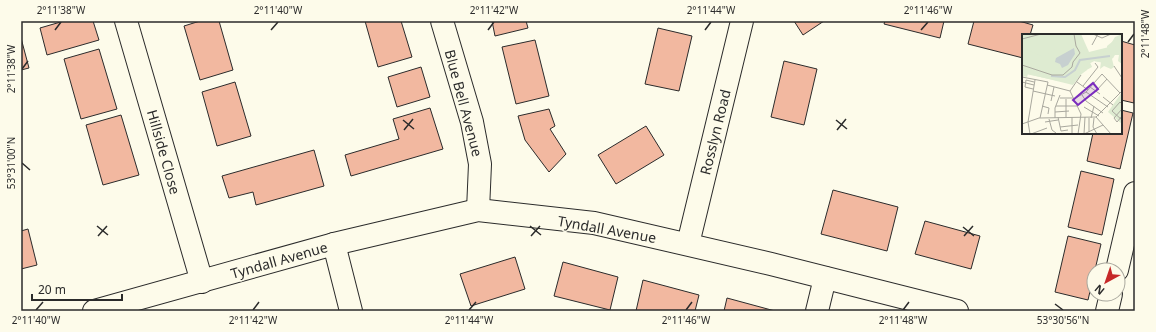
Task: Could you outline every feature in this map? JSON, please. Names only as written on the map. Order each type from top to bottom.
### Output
[{"type":"street","name":"Hillside Close","points":[[126,21],[202,282]]},
{"type":"street","name":"Blue Bell Avenue","points":[[442,21],[472,122],[480,164],[478,210]]},
{"type":"street","name":"Rosslyn Road","points":[[688,244],[742,21]]},
{"type":"street","points":[[1119,262],[1135,194]]},
{"type":"street","name":"Tyndall Avenue","points":[[94,311],[334,244],[478,210],[594,223],[688,244],[957,311]]},
{"type":"street","points":[[334,244],[351,311]]},
{"type":"street","points":[[816,311],[825,278]]},
{"type":"building","points":[[64,21],[93,21],[99,40],[47,55],[40,28]]},
{"type":"building","points":[[200,21],[219,21],[233,70],[200,80],[184,26]]},
{"type":"building","points":[[365,21],[401,21],[412,57],[378,67]]},
{"type":"building","points":[[492,21],[526,21],[528,28],[495,36]]},
{"type":"building","points":[[794,21],[824,21],[803,35]]},
{"type":"building","points":[[885,21],[944,21],[940,38],[884,24]]},
{"type":"building","points":[[974,21],[1019,21],[1033,25],[1030,34],[1022,34],[1022,58],[968,44]]},
{"type":"building","points":[[658,28],[692,36],[679,91],[645,84]]},
{"type":"building","points":[[21,38],[29,68],[21,70]]},
{"type":"building","points":[[535,40],[549,96],[516,104],[502,47]]},
{"type":"building","points":[[1122,41],[1135,45],[1134,103],[1122,100]]},
{"type":"building","points":[[99,49],[117,109],[81,119],[64,59]]},
{"type":"building","points":[[784,61],[817,69],[804,125],[771,117]]},
{"type":"building","points":[[421,67],[430,97],[397,107],[388,77]]},
{"type":"building","points":[[235,82],[251,136],[217,146],[202,92]]},
{"type":"building","points":[[430,108],[443,149],[351,176],[345,155],[399,139],[393,119]]},
{"type":"building","points":[[549,109],[555,126],[550,129],[566,154],[549,172],[525,140],[518,116]]},
{"type":"building","points":[[1122,110],[1133,113],[1120,169],[1087,161],[1093,134],[1122,134]]},
{"type":"building","points":[[121,115],[139,175],[103,185],[86,125]]},
{"type":"building","points":[[646,126],[664,155],[616,184],[598,155]]},
{"type":"building","points":[[314,150],[324,186],[256,205],[253,192],[229,198],[222,176]]},
{"type":"building","points":[[1081,171],[1114,179],[1102,235],[1068,227]]},
{"type":"building","points":[[833,190],[898,207],[887,251],[821,234]]},
{"type":"building","points":[[925,221],[980,236],[971,269],[915,254]]},
{"type":"building","points":[[28,229],[37,265],[21,269],[21,231]]},
{"type":"building","points":[[1068,236],[1101,244],[1097,262],[1086,262],[1086,300],[1055,292]]},
{"type":"building","points":[[515,257],[525,289],[471,306],[460,274]]},
{"type":"building","points":[[563,262],[618,277],[610,310],[554,296]]},
{"type":"building","points":[[643,280],[699,295],[695,311],[636,311]]},
{"type":"building","points":[[727,298],[775,311],[724,311]]}]
